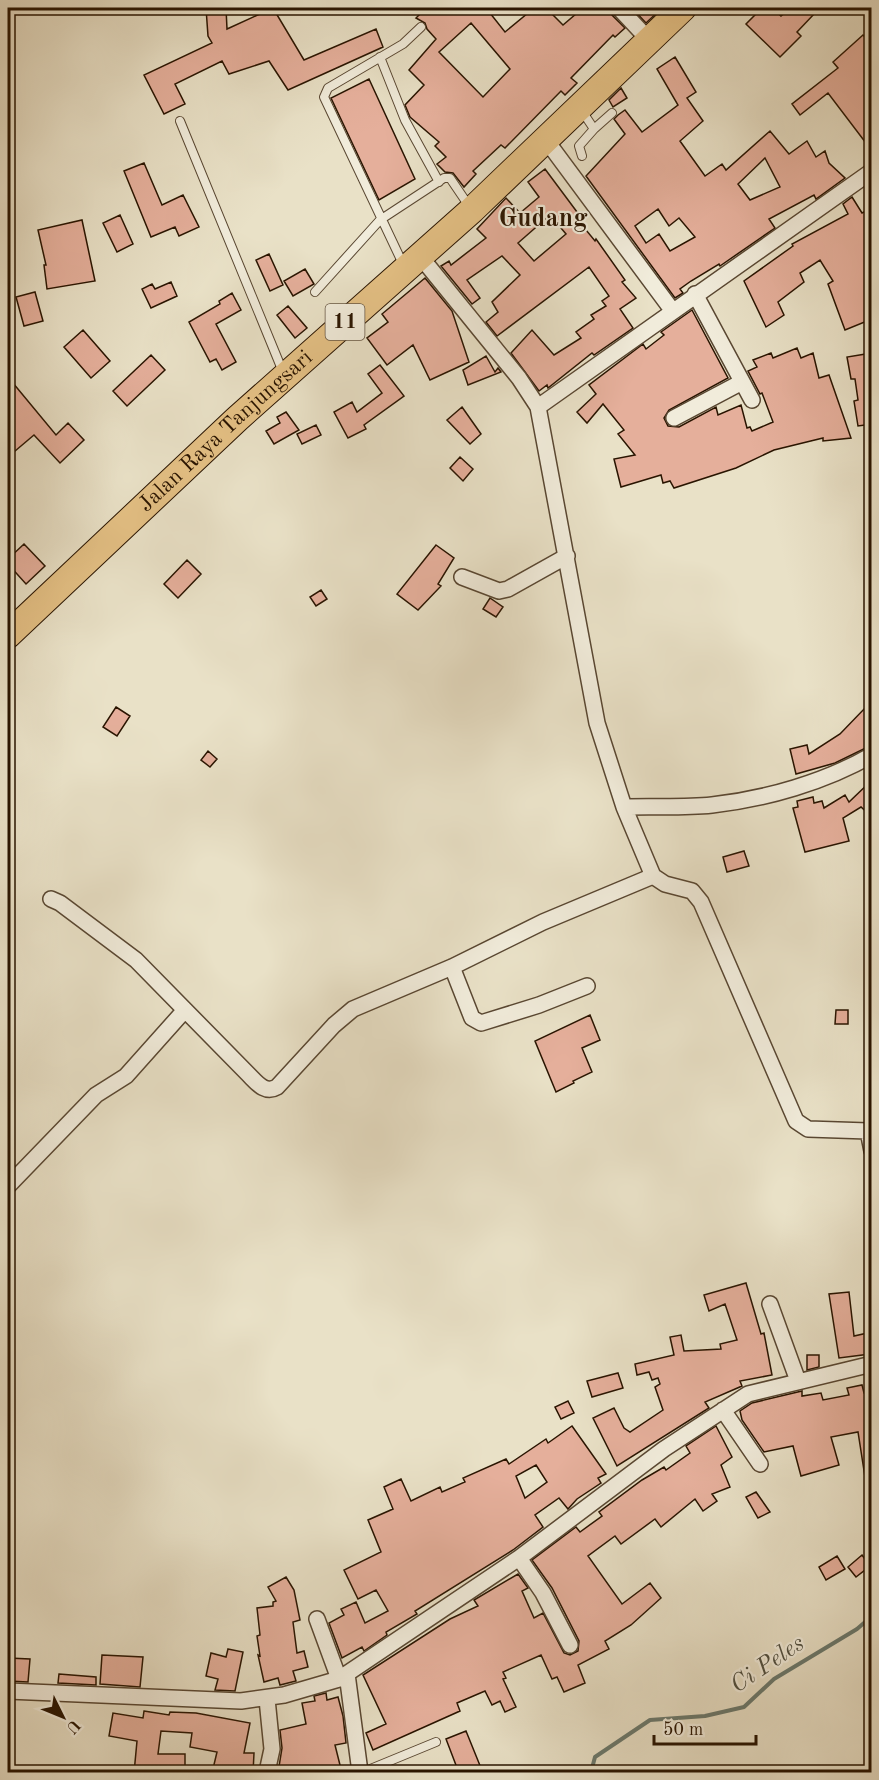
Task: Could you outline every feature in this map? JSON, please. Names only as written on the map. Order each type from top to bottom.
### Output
[{"type":"highway","name":"Jalan Raya Tanjungsari","points":[[8,635],[237,418],[472,210],[683,8]]},
{"type":"street","points":[[619,8],[649,40]]},
{"type":"street","points":[[546,140],[672,310]]},
{"type":"street","points":[[538,406],[872,171]]},
{"type":"street","points":[[413,262],[519,378],[538,406],[597,723],[624,807],[653,876],[665,884],[692,891],[701,902],[796,1121],[808,1129],[870,1130],[872,1151]]},
{"type":"street","points":[[695,294],[752,400]]},
{"type":"street","points":[[674,418],[742,382]]},
{"type":"street","points":[[462,577],[499,591],[508,589],[567,556]]},
{"type":"street","points":[[624,807],[713,805],[790,788],[852,766],[872,755]]},
{"type":"street","points":[[51,900],[60,903],[136,960],[258,1084],[270,1090],[277,1087],[334,1025],[353,1009],[452,967],[543,922],[653,876]]},
{"type":"street","points":[[452,967],[472,1018],[482,1023],[587,986]]},
{"type":"street","points":[[8,1186],[96,1095],[126,1076],[184,1011]]},
{"type":"street","points":[[770,1304],[798,1381]]},
{"type":"street","points":[[8,1691],[241,1701],[267,1699],[343,1676],[519,1558],[664,1449],[747,1394],[872,1364]]},
{"type":"street","points":[[723,1410],[760,1464]]},
{"type":"street","points":[[519,1558],[543,1593],[570,1646]]},
{"type":"street","points":[[317,1620],[343,1676],[362,1773]]},
{"type":"street","points":[[267,1699],[272,1749],[267,1773]]},
{"type":"lane","points":[[413,262],[380,220],[324,97],[328,88],[403,44],[421,27]]},
{"type":"lane","points":[[380,57],[405,120],[439,182]]},
{"type":"lane","points":[[580,108],[594,129]]},
{"type":"lane","points":[[582,156],[580,143],[612,113]]},
{"type":"lane","points":[[180,121],[285,377]]},
{"type":"lane","points":[[315,292],[380,220],[439,182],[450,178],[472,210]]},
{"type":"lane","points":[[362,1773],[436,1742]]},
{"type":"building","points":[[206,8],[226,8],[227,29],[273,8],[304,60],[376,29],[383,47],[288,90],[269,61],[229,74],[222,61],[175,84],[185,104],[164,114],[144,75],[212,43],[208,36]]},
{"type":"building","points":[[426,8],[486,8],[505,32],[528,13],[523,8],[546,8],[563,25],[583,8],[610,8],[612,15],[625,28],[615,37],[613,35],[571,78],[577,83],[565,95],[561,91],[505,148],[501,145],[473,171],[476,174],[464,187],[453,173],[445,172],[437,164],[446,157],[435,146],[439,142],[410,117],[405,105],[424,85],[409,70],[436,39],[425,23],[416,18]],"holes":[[[471,23],[510,69],[483,97],[439,52]]]},
{"type":"building","points":[[632,8],[662,8],[646,23]]},
{"type":"building","points":[[762,8],[772,8],[781,16],[791,8],[810,8],[815,13],[797,32],[801,36],[780,57],[746,24]]},
{"type":"building","points":[[863,35],[872,44],[872,151],[828,93],[800,115],[792,104],[838,68],[833,62]]},
{"type":"building","points":[[675,57],[696,92],[687,98],[703,121],[680,141],[705,176],[722,164],[726,170],[770,131],[789,154],[807,141],[816,157],[825,151],[829,163],[845,178],[816,199],[814,195],[769,219],[775,228],[720,266],[719,264],[691,281],[680,289],[683,293],[675,298],[586,176],[625,134],[614,119],[618,115],[625,110],[642,132],[678,105],[657,69]],"holes":[[[765,158],[780,187],[750,200],[738,184]],[[658,209],[669,226],[679,218],[695,237],[670,251],[659,234],[646,243],[635,226]]]},
{"type":"building","points":[[369,79],[415,179],[379,200],[331,98]]},
{"type":"building","points":[[621,88],[627,98],[613,107],[609,100]]},
{"type":"building","points":[[144,163],[162,205],[183,195],[199,227],[179,236],[175,227],[151,237],[124,171]]},
{"type":"building","points":[[545,169],[580,216],[577,219],[595,241],[596,239],[625,280],[622,282],[636,298],[620,309],[633,328],[594,355],[592,353],[548,388],[547,385],[539,391],[511,353],[532,330],[554,355],[581,338],[576,332],[594,319],[591,315],[606,306],[602,301],[609,296],[589,267],[497,336],[486,322],[498,312],[492,302],[520,275],[502,256],[467,280],[480,298],[472,304],[441,266],[449,261],[451,265],[486,238],[477,229],[506,198],[520,213],[539,197],[528,182]],"holes":[[[550,215],[566,234],[534,261],[518,243]]]},
{"type":"building","points":[[852,197],[862,213],[872,208],[872,255],[868,257],[872,266],[872,319],[845,330],[828,284],[833,281],[820,260],[800,273],[804,282],[778,302],[784,315],[766,327],[744,281],[793,246],[792,244],[848,214],[843,204]]},
{"type":"building","points":[[120,215],[133,244],[117,252],[103,223]]},
{"type":"building","points":[[82,220],[95,281],[47,289],[44,265],[46,265],[38,230]]},
{"type":"building","points":[[269,254],[283,285],[270,291],[256,260]]},
{"type":"building","points":[[305,269],[314,284],[293,296],[284,281]]},
{"type":"building","points":[[425,278],[452,311],[469,362],[430,380],[413,345],[387,365],[367,338],[388,322],[382,314]]},
{"type":"building","points":[[171,282],[177,296],[151,308],[142,289],[152,284],[155,289]]},
{"type":"building","points":[[35,292],[43,321],[24,326],[16,297]]},
{"type":"building","points":[[232,293],[241,310],[216,324],[236,362],[222,370],[216,359],[210,362],[189,322],[220,304],[219,301]]},
{"type":"building","points":[[288,306],[307,328],[295,338],[277,315]]},
{"type":"building","points":[[692,310],[728,378],[669,410],[664,418],[668,426],[679,427],[716,407],[718,415],[741,405],[747,428],[750,427],[752,431],[773,422],[762,393],[760,394],[748,371],[757,367],[753,360],[771,353],[773,358],[797,348],[801,358],[813,353],[819,378],[829,375],[851,438],[823,441],[823,438],[774,450],[736,468],[674,488],[670,481],[663,483],[661,475],[621,487],[614,459],[635,455],[618,434],[624,430],[603,404],[587,423],[577,412],[596,394],[589,385],[643,344],[646,349],[664,335],[661,332]]},
{"type":"building","points":[[83,330],[110,361],[91,378],[64,347]]},
{"type":"building","points":[[872,353],[872,424],[858,426],[854,401],[858,400],[855,379],[851,379],[847,357]]},
{"type":"building","points":[[151,355],[165,370],[127,406],[113,391]]},
{"type":"building","points":[[486,356],[495,372],[498,368],[501,372],[468,385],[463,370]]},
{"type":"building","points":[[380,365],[404,396],[364,425],[366,429],[348,438],[334,412],[352,402],[357,412],[382,393],[368,374]]},
{"type":"building","points":[[8,377],[56,435],[68,423],[84,440],[60,463],[34,435],[8,457]]},
{"type":"building","points":[[462,407],[481,434],[470,444],[447,420]]},
{"type":"building","points":[[286,412],[299,430],[274,444],[266,431],[280,423],[277,417]]},
{"type":"building","points":[[316,425],[321,435],[302,444],[297,434]]},
{"type":"building","points":[[460,457],[473,469],[463,481],[450,468]]},
{"type":"building","points":[[24,544],[45,566],[26,584],[8,564],[8,559]]},
{"type":"building","points":[[436,545],[454,558],[438,584],[441,586],[418,610],[397,594]]},
{"type":"building","points":[[187,560],[201,574],[178,598],[164,584]]},
{"type":"building","points":[[321,590],[327,599],[316,606],[310,597]]},
{"type":"building","points":[[490,598],[503,607],[496,617],[483,609]]},
{"type":"building","points":[[116,707],[130,716],[117,736],[103,727]]},
{"type":"building","points":[[865,708],[872,716],[872,745],[835,763],[796,774],[790,749],[807,745],[809,754],[840,734]]},
{"type":"building","points":[[208,751],[217,759],[210,767],[201,760]]},
{"type":"building","points":[[872,780],[872,817],[861,807],[843,818],[849,841],[805,852],[793,808],[798,807],[797,801],[813,797],[814,803],[822,801],[824,808],[845,795],[849,802]]},
{"type":"building","points":[[744,851],[749,866],[727,872],[723,857]]},
{"type":"building","points":[[836,1010],[848,1010],[848,1024],[835,1024]]},
{"type":"building","points":[[590,1015],[600,1040],[582,1048],[592,1072],[556,1092],[535,1041]]},
{"type":"building","points":[[746,1283],[761,1334],[764,1333],[772,1375],[740,1381],[742,1386],[705,1402],[709,1408],[617,1466],[593,1418],[614,1408],[624,1428],[630,1432],[663,1410],[655,1387],[660,1384],[658,1378],[652,1380],[649,1372],[637,1375],[635,1364],[674,1355],[670,1337],[681,1335],[684,1351],[721,1349],[720,1344],[737,1340],[725,1304],[709,1311],[704,1295]]},
{"type":"building","points":[[849,1292],[854,1336],[872,1332],[872,1348],[869,1348],[870,1354],[839,1358],[829,1294]]},
{"type":"building","points":[[807,1355],[819,1355],[819,1367],[807,1370]]},
{"type":"building","points":[[618,1373],[623,1388],[592,1397],[587,1381]]},
{"type":"building","points":[[862,1385],[864,1393],[870,1392],[872,1398],[872,1477],[865,1477],[858,1432],[831,1437],[839,1465],[801,1476],[793,1446],[764,1452],[742,1420],[740,1411],[752,1403],[802,1391],[802,1396],[821,1393],[823,1400],[849,1395],[847,1388]]},
{"type":"building","points":[[568,1401],[574,1413],[561,1419],[555,1407]]},
{"type":"building","points":[[572,1426],[606,1474],[598,1478],[601,1483],[577,1499],[568,1509],[559,1498],[535,1515],[543,1527],[513,1550],[415,1611],[417,1614],[386,1632],[387,1635],[364,1651],[362,1647],[342,1658],[329,1623],[344,1615],[341,1609],[356,1602],[365,1623],[388,1611],[376,1590],[358,1599],[344,1570],[381,1552],[368,1520],[393,1509],[384,1487],[401,1479],[411,1501],[440,1487],[442,1492],[465,1482],[463,1478],[506,1459],[509,1464],[546,1439],[548,1443]],"holes":[[[536,1465],[547,1482],[525,1498],[516,1476]]]},
{"type":"building","points":[[716,1426],[732,1457],[721,1465],[730,1487],[712,1494],[717,1501],[703,1511],[695,1499],[661,1527],[655,1519],[621,1544],[615,1536],[588,1556],[622,1604],[650,1583],[661,1598],[631,1625],[605,1641],[609,1649],[578,1665],[585,1683],[564,1692],[557,1677],[552,1679],[541,1655],[503,1672],[506,1678],[503,1679],[516,1707],[505,1712],[500,1701],[492,1705],[485,1691],[457,1703],[460,1711],[373,1750],[366,1733],[386,1724],[363,1675],[450,1619],[478,1606],[474,1600],[518,1574],[528,1588],[522,1591],[534,1618],[543,1613],[564,1653],[570,1655],[578,1651],[579,1641],[552,1588],[532,1560],[576,1527],[580,1532],[602,1516],[599,1512],[642,1480],[664,1467],[666,1470],[690,1453],[686,1446]]},
{"type":"building","points":[[756,1492],[770,1512],[758,1518],[746,1497]]},
{"type":"building","points":[[862,1555],[870,1566],[856,1577],[848,1567]]},
{"type":"building","points":[[837,1556],[845,1569],[826,1580],[819,1567]]},
{"type":"building","points":[[286,1577],[294,1590],[300,1620],[293,1622],[297,1653],[304,1651],[308,1667],[293,1671],[296,1681],[280,1685],[278,1678],[264,1682],[258,1655],[260,1656],[257,1636],[260,1635],[257,1608],[273,1606],[273,1602],[276,1601],[268,1587]]},
{"type":"building","points":[[228,1649],[243,1652],[235,1691],[215,1690],[218,1679],[206,1676],[211,1653],[226,1657]]},
{"type":"building","points":[[102,1655],[143,1657],[140,1687],[100,1684]]},
{"type":"building","points":[[8,1658],[30,1659],[28,1682],[8,1681]]},
{"type":"building","points":[[59,1674],[96,1677],[96,1685],[58,1683]]},
{"type":"building","points":[[326,1693],[327,1700],[338,1697],[343,1716],[346,1743],[335,1745],[342,1773],[278,1773],[282,1748],[280,1730],[306,1724],[302,1703],[315,1701],[314,1696]]},
{"type":"building","points":[[144,1711],[169,1715],[170,1712],[196,1713],[250,1723],[244,1753],[254,1753],[253,1773],[212,1773],[217,1752],[190,1747],[192,1733],[161,1731],[158,1754],[185,1754],[185,1773],[134,1773],[137,1741],[109,1736],[113,1713],[143,1718]]},
{"type":"building","points":[[466,1731],[483,1773],[459,1773],[446,1739]]},
{"type":"waterway","name":"Ci Peles","points":[[591,1772],[595,1757],[650,1720],[705,1716],[744,1707],[774,1679],[857,1629],[872,1616]]},
{"type":"district","name":"Gudang","points":[[543,219]]}]
